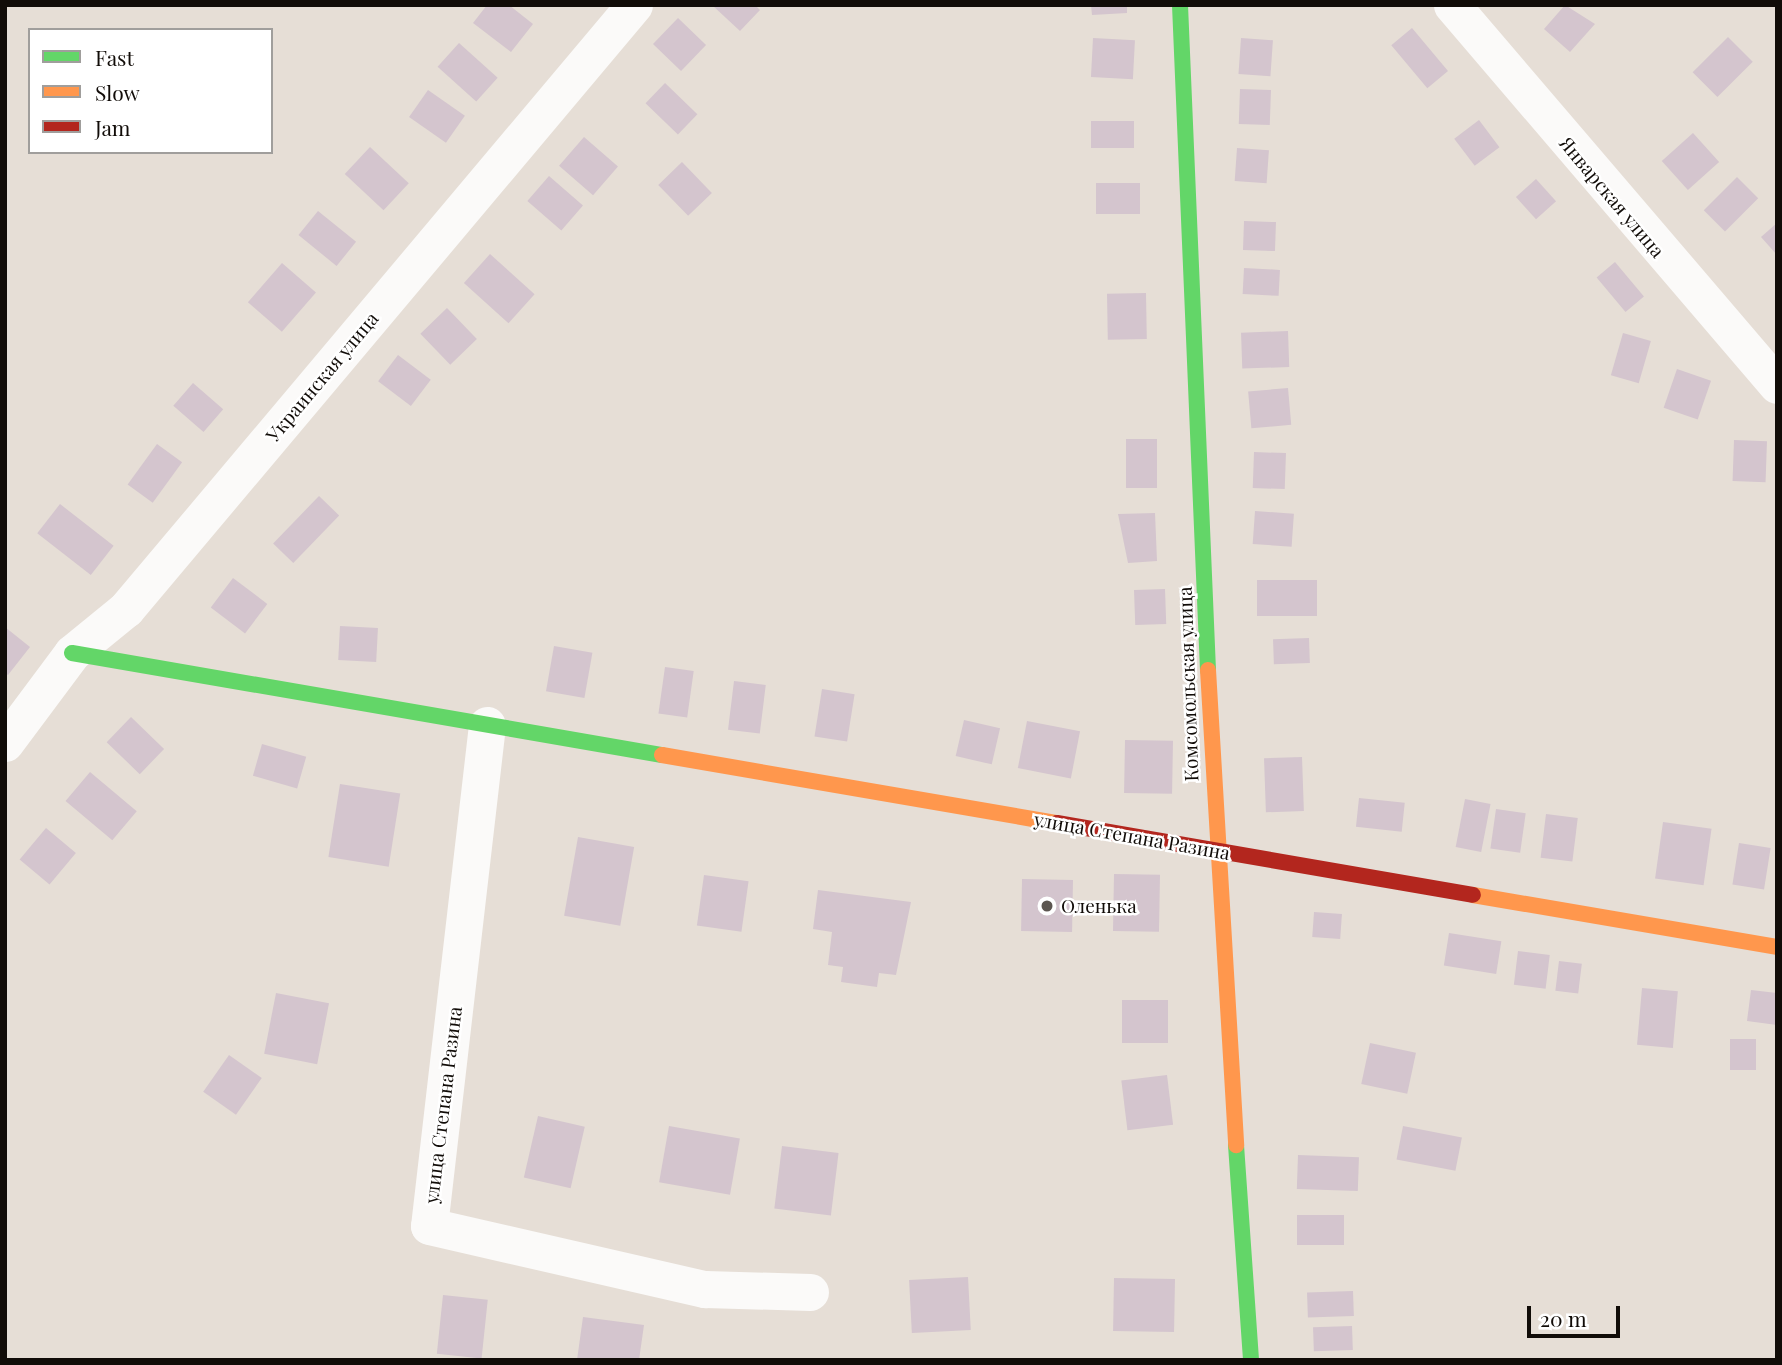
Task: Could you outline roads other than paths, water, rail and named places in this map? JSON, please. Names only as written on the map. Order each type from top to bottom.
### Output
[{"type":"street","name":"Украинская улица","points":[[9,731],[72,653],[126,609],[634,5]]},
{"type":"street","name":"Комсомольская улица","points":[[1180,5],[1216,850],[1251,1360]]},
{"type":"street","name":"Январская улица","points":[[1469,12],[1777,385]]},
{"type":"street","name":"улица Степана Разина","points":[[72,653],[1777,947]]},
{"type":"street","name":"улица Степана Разина","points":[[487,725],[429,1226],[705,1289],[810,1292]]},
{"type":"place","name":"Оленька","points":[[1047,906]]}]
